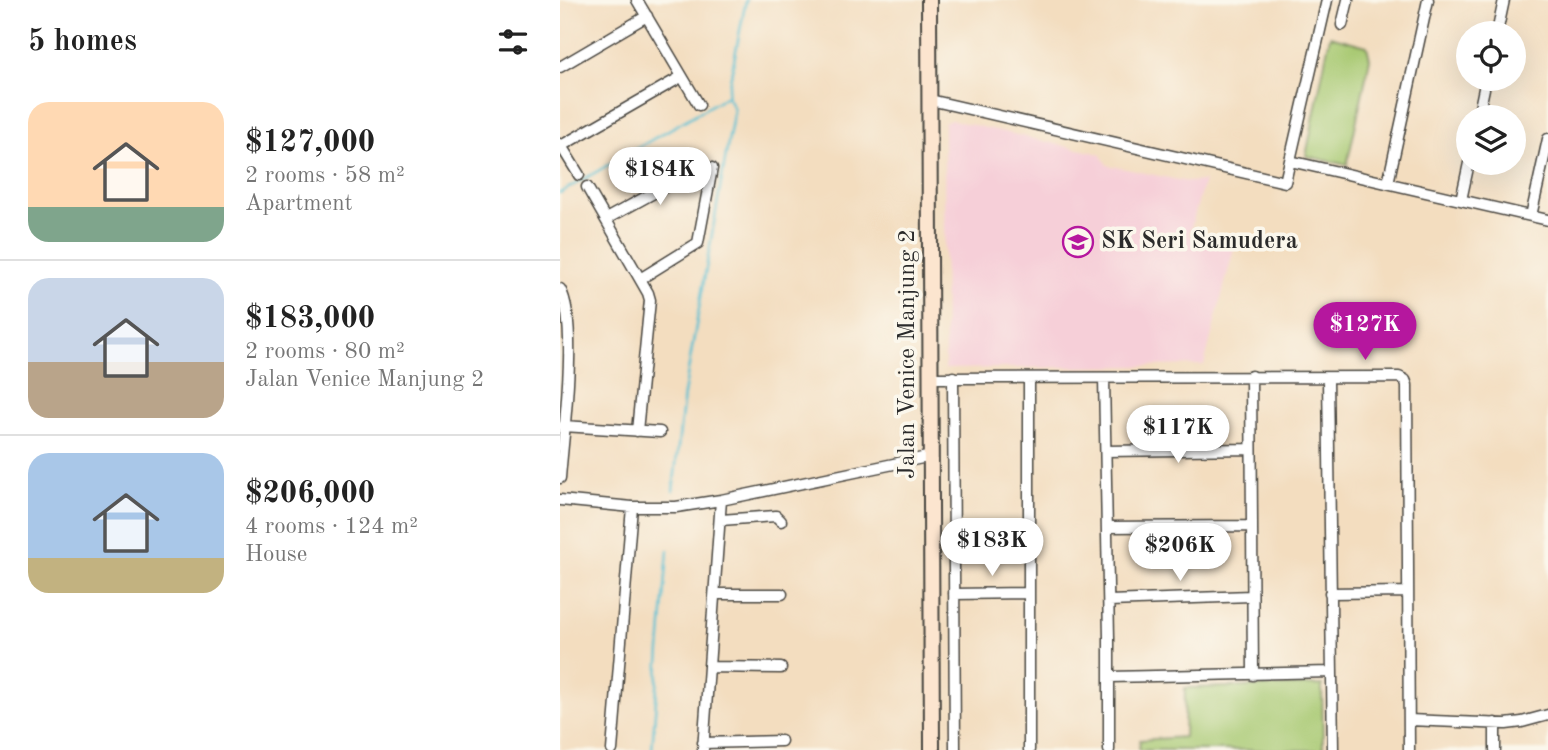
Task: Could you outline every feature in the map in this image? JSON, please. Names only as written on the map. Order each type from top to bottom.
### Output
[{"type":"street","points":[[637,0],[699,105]]},
{"type":"street","name":"Jalan Venice Manjung 2","points":[[929,0],[932,750]]},
{"type":"street","points":[[930,100],[1286,182],[1327,0]]},
{"type":"street","points":[[1342,25],[1348,0]]},
{"type":"street","points":[[1388,183],[1428,0]]},
{"type":"street","points":[[1500,21],[1504,0]]},
{"type":"street","points":[[560,67],[647,16]]},
{"type":"street","points":[[579,175],[561,145],[681,77]]},
{"type":"street","points":[[1531,216],[1548,139]]},
{"type":"street","points":[[1290,161],[1548,220]]},
{"type":"street","points":[[606,219],[699,168],[712,167],[698,243],[640,279]]},
{"type":"street","points":[[1461,200],[1466,175]]},
{"type":"street","points":[[587,187],[650,300],[637,430]]},
{"type":"street","points":[[560,289],[567,306],[560,478]]},
{"type":"street","points":[[931,378],[1251,376],[1399,377],[1405,380],[1409,750]]},
{"type":"street","points":[[1251,376],[1253,675]]},
{"type":"street","points":[[953,377],[955,750]]},
{"type":"street","points":[[1104,378],[1109,750]]},
{"type":"street","points":[[1328,378],[1333,750]]},
{"type":"street","points":[[1029,379],[1030,750]]},
{"type":"street","points":[[564,426],[660,432]]},
{"type":"street","points":[[1106,451],[1251,449]]},
{"type":"street","points":[[560,500],[676,508],[932,456]]},
{"type":"street","points":[[721,500],[703,747],[781,741]]},
{"type":"street","points":[[612,750],[632,507]]},
{"type":"street","points":[[721,520],[776,516],[781,520]]},
{"type":"street","points":[[1107,527],[1251,526]]},
{"type":"street","points":[[1330,593],[1407,592]]},
{"type":"street","points":[[954,593],[1029,593]]},
{"type":"street","points":[[715,594],[782,594]]},
{"type":"street","points":[[1109,601],[1251,596]]},
{"type":"street","points":[[709,667],[781,668]]},
{"type":"street","points":[[1110,677],[1331,672]]},
{"type":"street","points":[[1409,720],[1522,722],[1548,715]]},
{"type":"street","points":[[1494,723],[1495,750]]},
{"type":"shaded area","name":"SK Seri Samudera","points":[[951,120],[1100,154],[1107,165],[1188,182],[1204,181],[1189,235],[1234,248],[1204,365],[945,369],[944,123]]},
{"type":"green space","points":[[1330,36],[1367,46],[1370,59],[1347,165],[1306,156]]},
{"type":"green space","points":[[1322,685],[1323,750],[1139,750],[1140,740],[1184,737],[1185,688]]},
{"type":"waterway","points":[[673,491],[684,394],[734,109],[727,96],[746,0]]},
{"type":"waterway","points":[[560,193],[727,96]]},
{"type":"waterway","points":[[652,750],[668,550]]},
{"type":"place","name":"SK Seri Samudera","points":[[1078,242]]}]
